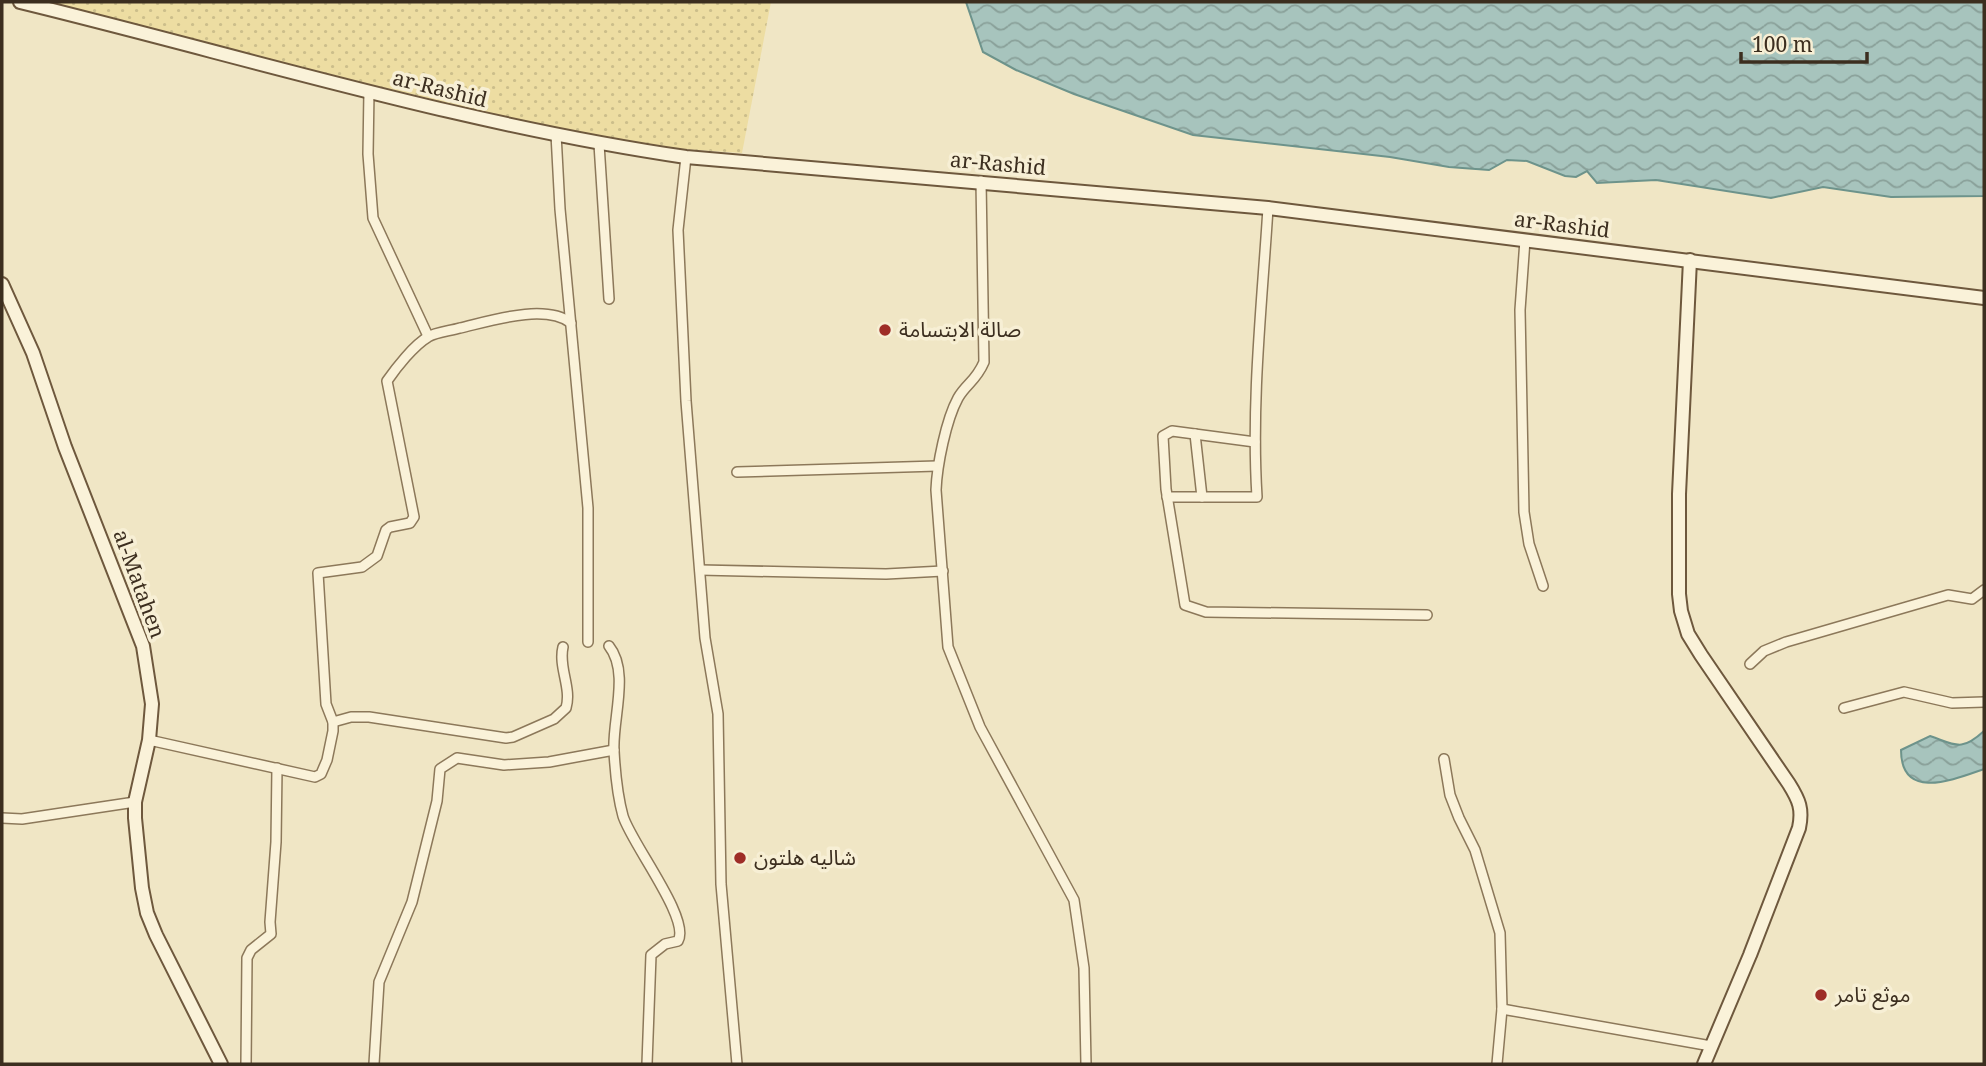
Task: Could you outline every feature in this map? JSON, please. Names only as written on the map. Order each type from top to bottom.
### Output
[{"type":"main road","name":"ar-Rashid","points":[[20,2],[461,116],[599,144],[686,157],[1268,208],[1984,298]]},
{"type":"main road","points":[[1690,260],[1679,496],[1681,611],[1688,634],[1700,655],[1789,784],[1799,801],[1802,813],[1799,828],[1750,955],[1704,1064]]},
{"type":"main road","name":"al-Matahen","points":[[2,285],[33,353],[65,447],[139,631],[152,704],[149,740],[135,802],[138,863],[147,913],[221,1064]]},
{"type":"street","points":[[369,91],[368,154],[373,218],[428,336]]},
{"type":"street","points":[[556,134],[560,209],[588,508],[588,642]]},
{"type":"street","points":[[599,144],[609,299]]},
{"type":"street","points":[[686,157],[678,230],[686,401],[705,638],[718,714],[721,884],[737,1064]]},
{"type":"street","points":[[981,181],[984,362],[976,377],[957,399],[937,466],[936,490],[948,647],[980,727],[1074,900],[1084,968],[1086,1064]]},
{"type":"street","points":[[1167,497],[1257,497],[1255,442],[1268,208]]},
{"type":"street","points":[[1525,240],[1520,310],[1524,512],[1529,544],[1543,586]]},
{"type":"street","points":[[149,740],[315,777],[321,774],[327,760],[333,722],[326,704],[318,573],[362,567],[377,556],[386,530],[412,521],[413,512],[387,381],[428,336],[530,314],[557,315],[571,323]]},
{"type":"street","points":[[1255,442],[1169,431],[1163,436],[1167,497],[1185,605],[1206,612],[1427,615]]},
{"type":"street","points":[[1195,435],[1202,497]]},
{"type":"street","points":[[737,472],[937,466]]},
{"type":"street","points":[[700,570],[886,575],[943,571]]},
{"type":"street","points":[[1750,664],[1764,651],[1786,642],[1948,595],[1972,599],[1984,590]]},
{"type":"street","points":[[609,646],[617,656],[619,675],[614,750],[623,816],[641,854],[668,897],[681,928],[678,941],[665,944],[650,955],[647,1064]]},
{"type":"street","points":[[333,722],[351,717],[369,717],[513,737],[554,719],[566,708],[561,656],[563,647]]},
{"type":"street","points":[[1844,709],[1904,692],[1952,702],[1984,702]]},
{"type":"street","points":[[374,1064],[379,982],[412,902],[437,801],[440,769],[457,758],[504,765],[549,762],[614,750]]},
{"type":"street","points":[[1444,759],[1450,795],[1475,850],[1500,933],[1502,1009],[1497,1064]]},
{"type":"street","points":[[246,1064],[247,958],[251,950],[271,934],[277,768]]},
{"type":"street","points":[[2,818],[35,817],[135,802]]},
{"type":"street","points":[[1502,1009],[1711,1046]]},
{"type":"sand","points":[[47,2],[771,2],[742,153],[668,148],[545,126]]},
{"type":"water","points":[[966,2],[1984,2],[1984,196],[1891,197],[1823,187],[1771,198],[1656,180],[1597,183],[1587,171],[1576,177],[1565,176],[1527,161],[1507,160],[1489,170],[1449,167],[1390,157],[1193,135],[1074,94],[1016,70],[983,52]]},
{"type":"water","points":[[1984,731],[1984,769],[1959,778],[1932,783],[1920,782],[1910,776],[1903,766],[1901,750],[1930,736],[1958,745],[1970,742]]},
{"type":"place","name":"صالة الابتسامة","points":[[885,330]]},
{"type":"place","name":"شاليه هلتون","points":[[740,858]]},
{"type":"place","name":"موثع تامر","points":[[1821,995]]}]
